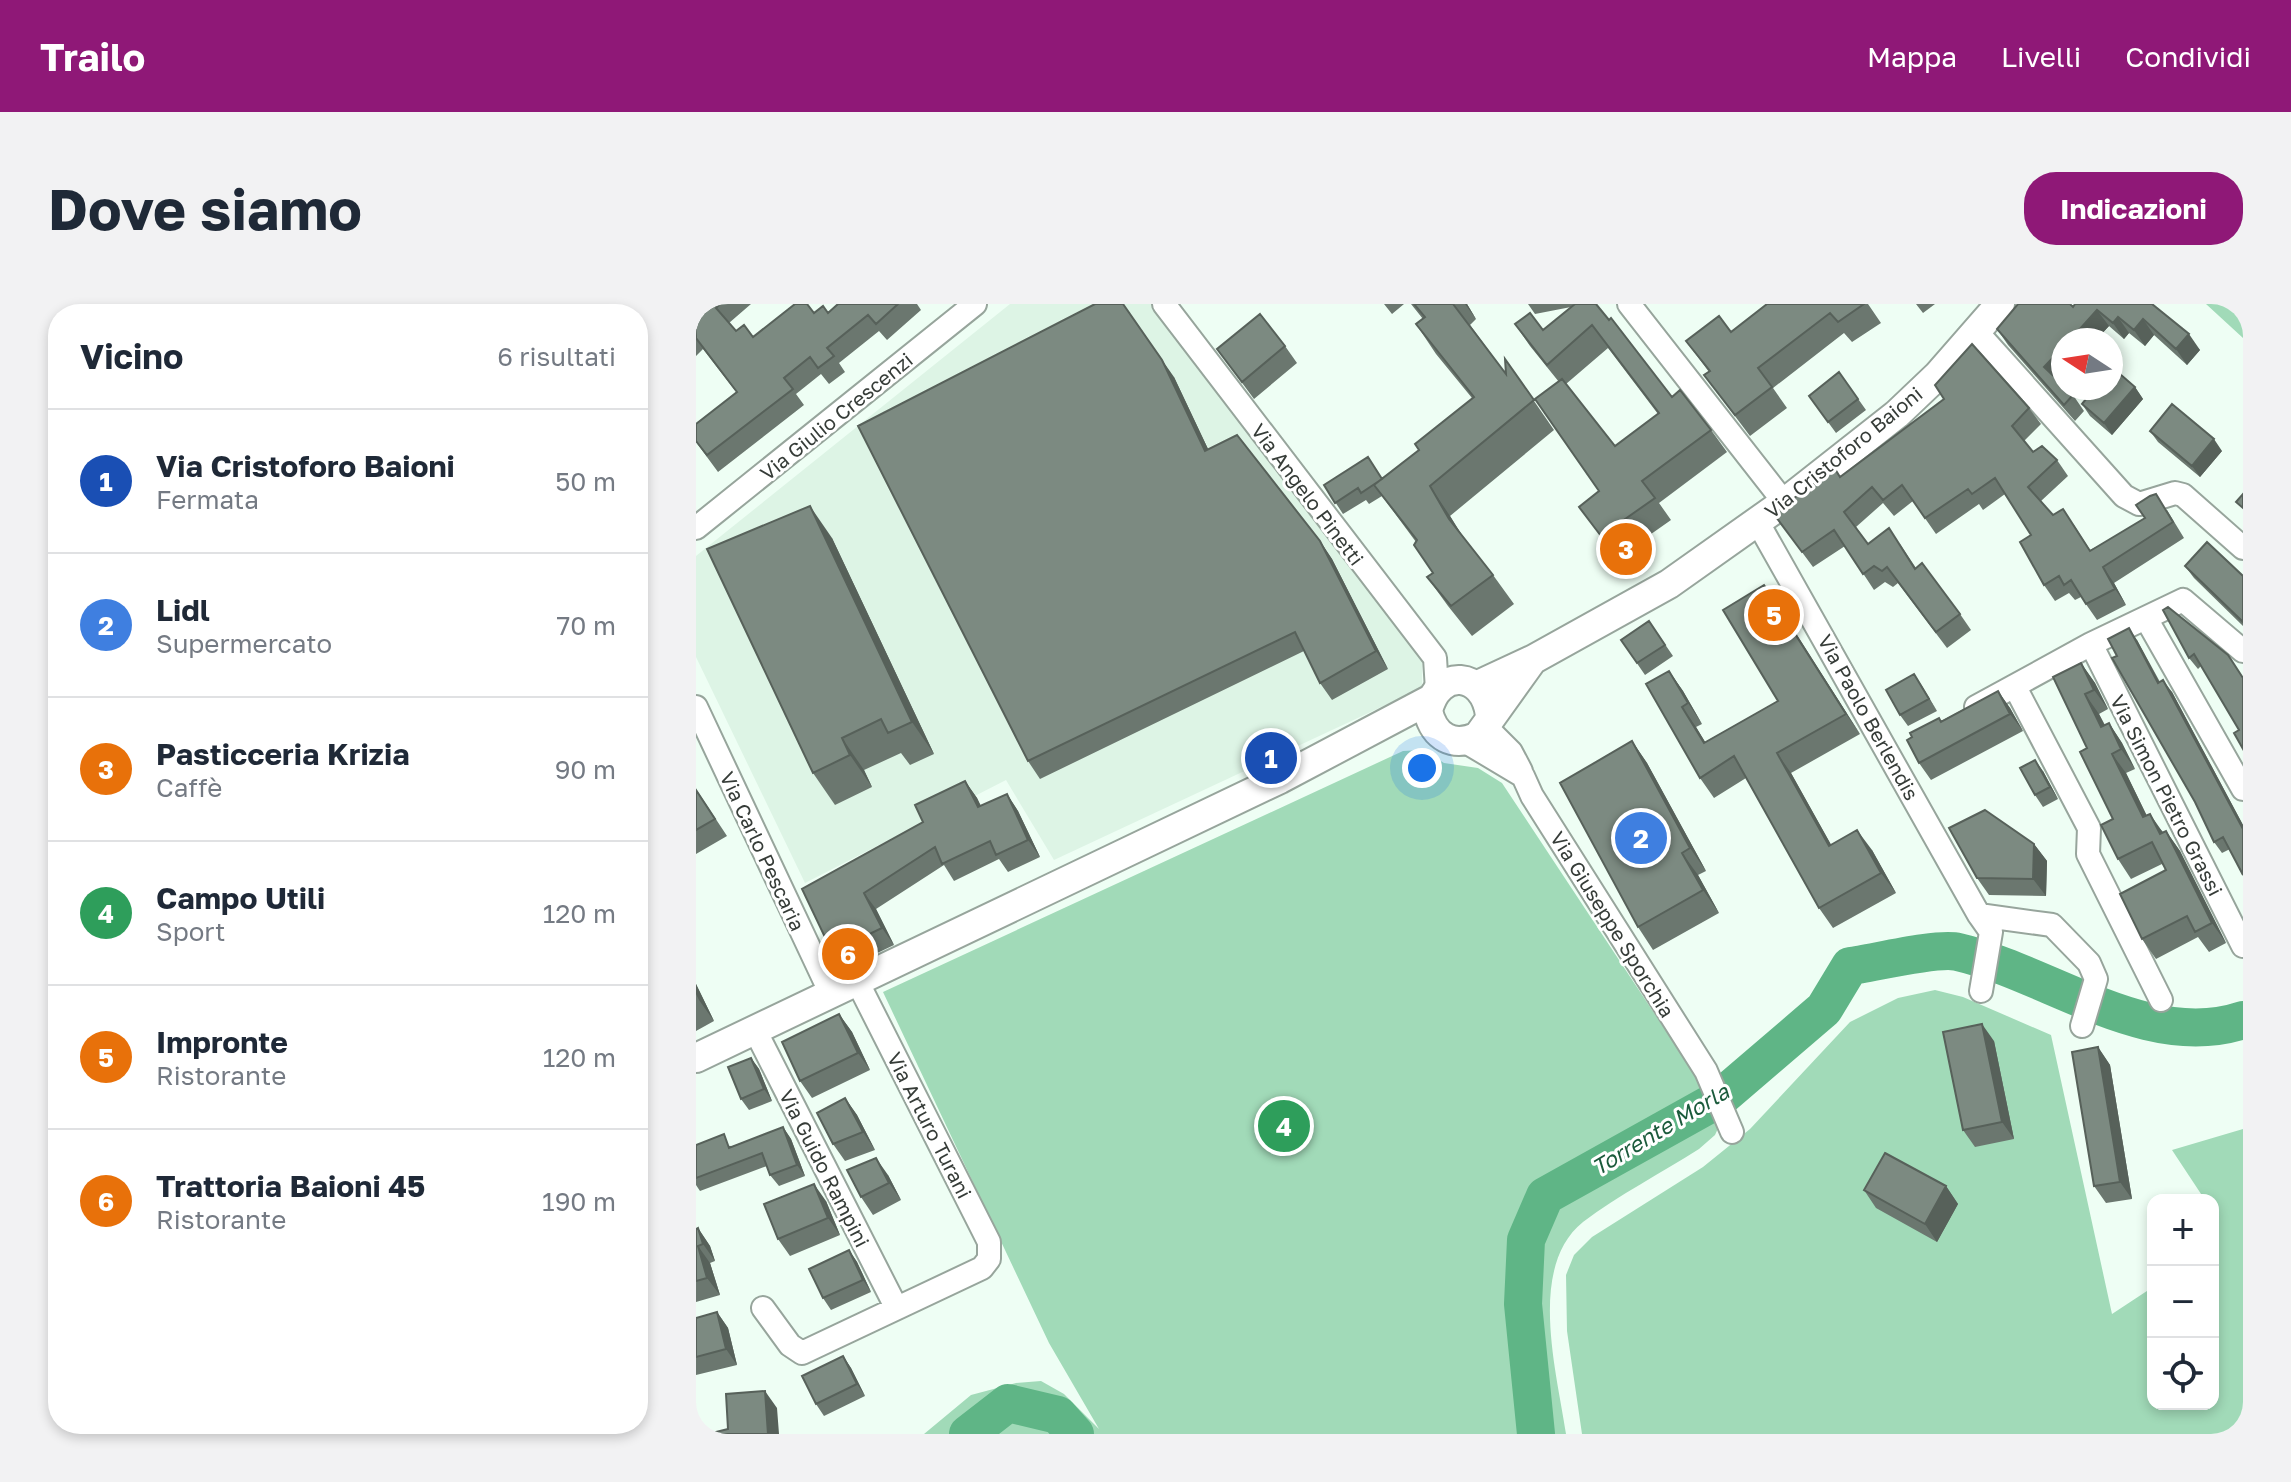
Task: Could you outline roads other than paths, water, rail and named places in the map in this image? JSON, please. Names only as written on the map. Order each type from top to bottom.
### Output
[{"type":"street","name":"Via Giulio Crescenzi","points":[[696,528],[975,304]]},
{"type":"street","name":"Via Angelo Pinetti","points":[[1164,304],[1435,658],[1434,694]]},
{"type":"street","points":[[1629,304],[1784,502]]},
{"type":"street","name":"Via Cristoforo Baioni","points":[[696,1058],[858,983],[1315,761],[1434,694],[1449,682],[1464,680],[1478,685],[1534,659],[1669,584],[1784,502],[1897,414],[1977,332],[1998,305]]},
{"type":"street","points":[[1977,332],[2124,496],[2139,504],[2175,493],[2183,495],[2243,548]]},
{"type":"street","name":"Via Paolo Berlendis","points":[[1757,521],[1897,748],[1979,915],[1991,932],[1981,984]]},
{"type":"street","points":[[1960,716],[2091,644],[2147,620],[2183,600],[2243,651]]},
{"type":"street","points":[[2147,620],[2243,789]]},
{"type":"street","name":"Via Simon Pietro Grassi","points":[[2091,644],[2243,946]]},
{"type":"street","name":"Via Cristoforo Baioni","points":[[1315,761],[1402,730],[1438,734],[1451,741],[1481,728],[1534,659]]},
{"type":"street","points":[[1478,685],[1488,698],[1481,728]]},
{"type":"street","points":[[2015,687],[2089,828],[2088,854],[2161,1000]]},
{"type":"street","points":[[1434,694],[1428,711],[1438,734]]},
{"type":"street","name":"Via Carlo Pescaria","points":[[696,707],[831,994]]},
{"type":"street","name":"Via Giuseppe Sporchia","points":[[1481,728],[1523,776],[1532,796],[1706,1071],[1729,1125]]},
{"type":"street","points":[[1979,915],[2052,925],[2089,963],[2096,979],[2083,1022]]},
{"type":"street","name":"Via Arturo Turani","points":[[858,983],[989,1242],[989,1259],[982,1268],[896,1307]]},
{"type":"street","name":"Via Guido Rampini","points":[[755,1030],[896,1307]]},
{"type":"street","points":[[763,1308],[790,1345],[802,1353],[896,1307]]},
{"type":"waterway","name":"Torrente Morla","points":[[1536,1434],[1523,1304],[1526,1240],[1545,1196],[1719,1099],[1824,1009],[1850,966],[1921,953],[1958,952],[1992,962],[2135,1018],[2171,1026],[2207,1027],[2243,1020]]},
{"type":"waterway","name":"Torrente Morla","points":[[968,1434],[1008,1403],[1058,1415],[1075,1434]]},
{"type":"place","name":"Pasticceria Krizia","points":[[1626,549]]},
{"type":"place","name":"Impronte","points":[[1774,615]]},
{"type":"place","name":"Via Cristoforo Baioni","points":[[1271,758]]},
{"type":"place","name":"Lidl","points":[[1641,838]]},
{"type":"place","name":"Trattoria Baioni 45","points":[[848,954]]},
{"type":"place","name":"Campo Utili","points":[[1284,1126]]}]
